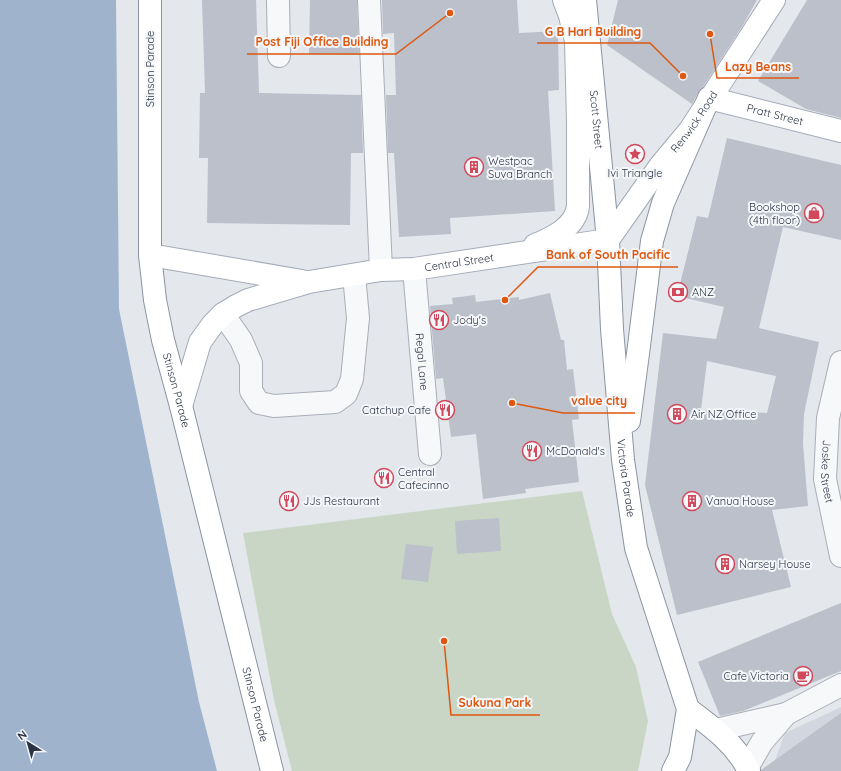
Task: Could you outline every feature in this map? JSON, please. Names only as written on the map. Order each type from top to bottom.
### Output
[{"type":"main road","name":"Stinson Parade","points":[[150,0],[150,255],[155,300],[163,340],[181,406],[272,771]]},
{"type":"main road","points":[[520,252],[557,234],[565,228],[575,217],[578,211],[576,41],[570,16],[564,0]]},
{"type":"main road","name":"Scott Street","points":[[585,0],[608,240]]},
{"type":"main road","name":"Renwick Road","points":[[608,240],[660,166],[690,130],[709,98],[774,0]]},
{"type":"main road","points":[[623,460],[640,346],[652,242],[663,203],[709,98]]},
{"type":"main road","name":"Pratt Street","points":[[709,98],[841,131]]},
{"type":"main road","name":"Central Street","points":[[181,406],[200,342],[213,324],[223,314],[248,300],[310,282],[381,270],[414,269],[608,240]]},
{"type":"main road","name":"Victoria Parade","points":[[608,240],[612,329],[623,460],[636,548],[688,709],[676,764]]},
{"type":"main road","name":"Central Street","points":[[150,255],[310,282]]},
{"type":"main road","points":[[688,709],[716,730],[732,747],[748,769]]},
{"type":"street","points":[[278,0],[279,56]]},
{"type":"street","points":[[369,0],[381,270]]},
{"type":"street","name":"Regal Lane","points":[[414,269],[430,454]]},
{"type":"street","points":[[223,314],[241,340],[251,363],[251,391],[259,403],[274,406],[335,402],[346,394],[352,379],[358,318],[354,275]]},
{"type":"street","name":"Joske Street","points":[[841,362],[828,418],[825,479],[841,556]]},
{"type":"street","points":[[716,730],[786,714],[841,685]]},
{"type":"street","points":[[748,769],[762,742],[786,714]]},
{"type":"shaded area","points":[[841,707],[841,771],[771,771],[785,733]]},
{"type":"green space","points":[[582,491],[612,614],[636,667],[648,721],[638,771],[292,771],[274,700],[243,533]]},
{"type":"water","points":[[0,0],[116,0],[119,309],[199,702],[217,771],[0,771]]},
{"type":"building","points":[[202,0],[256,0],[259,93],[361,95],[363,153],[351,153],[350,225],[207,223],[208,158],[199,158],[200,93],[205,93]]},
{"type":"building","points":[[310,0],[357,0],[359,55],[309,54]]},
{"type":"building","points":[[382,0],[517,0],[519,33],[558,31],[559,90],[548,91],[555,211],[450,218],[451,234],[399,237],[394,153],[388,153],[386,95],[396,95],[394,33],[383,34]]},
{"type":"building","points":[[618,0],[757,0],[743,25],[692,104],[607,45]]},
{"type":"building","points":[[807,0],[841,0],[841,118],[806,109],[758,81]]},
{"type":"building","points":[[727,138],[841,165],[841,240],[783,227],[759,328],[819,342],[804,414],[803,444],[808,506],[772,510],[791,587],[677,615],[645,485],[663,333],[716,339],[724,307],[677,296],[697,216],[708,218]],"holes":[[[707,361],[776,376],[767,413],[701,410]]]},
{"type":"building","points":[[550,293],[561,340],[564,340],[567,370],[573,369],[579,419],[572,420],[579,482],[525,489],[526,493],[483,499],[476,434],[451,437],[443,378],[436,379],[430,306],[453,304],[452,298],[475,295],[476,302],[519,297],[519,300]]},
{"type":"building","points":[[499,518],[501,551],[457,554],[455,521]]},
{"type":"building","points":[[406,544],[433,547],[428,582],[401,579]]},
{"type":"building","points":[[841,603],[841,671],[743,711],[720,716],[698,662]]},
{"type":"building","points":[[841,713],[841,771],[761,771],[761,770]]},
{"type":"place","name":"Post Fiji Office Building","points":[[450,13]]},
{"type":"place","name":"Lazy Beans","points":[[710,34]]},
{"type":"place","name":"G B Hari Building","points":[[683,76]]},
{"type":"place","name":"Ivi Triangle","points":[[635,154]]},
{"type":"place","name":"Westpac Suva Branch","points":[[474,167]]},
{"type":"place","name":"Bookshop (4th floor)","points":[[814,213]]},
{"type":"place","name":"ANZ","points":[[678,292]]},
{"type":"place","name":"Bank of South Pacific","points":[[505,300]]},
{"type":"place","name":"Jody's","points":[[439,320]]},
{"type":"place","name":"value city","points":[[512,403]]},
{"type":"place","name":"Catchup Cafe","points":[[445,410]]},
{"type":"place","name":"Air NZ Office","points":[[677,414]]},
{"type":"place","name":"McDonald's","points":[[532,451]]},
{"type":"place","name":"Central Cafecinno","points":[[384,478]]},
{"type":"place","name":"JJs Restaurant","points":[[289,501]]},
{"type":"place","name":"Vanua House","points":[[692,501]]},
{"type":"place","name":"Narsey House","points":[[725,564]]},
{"type":"place","name":"Sukuna Park","points":[[444,641]]},
{"type":"place","name":"Cafe Victoria","points":[[803,676]]}]
